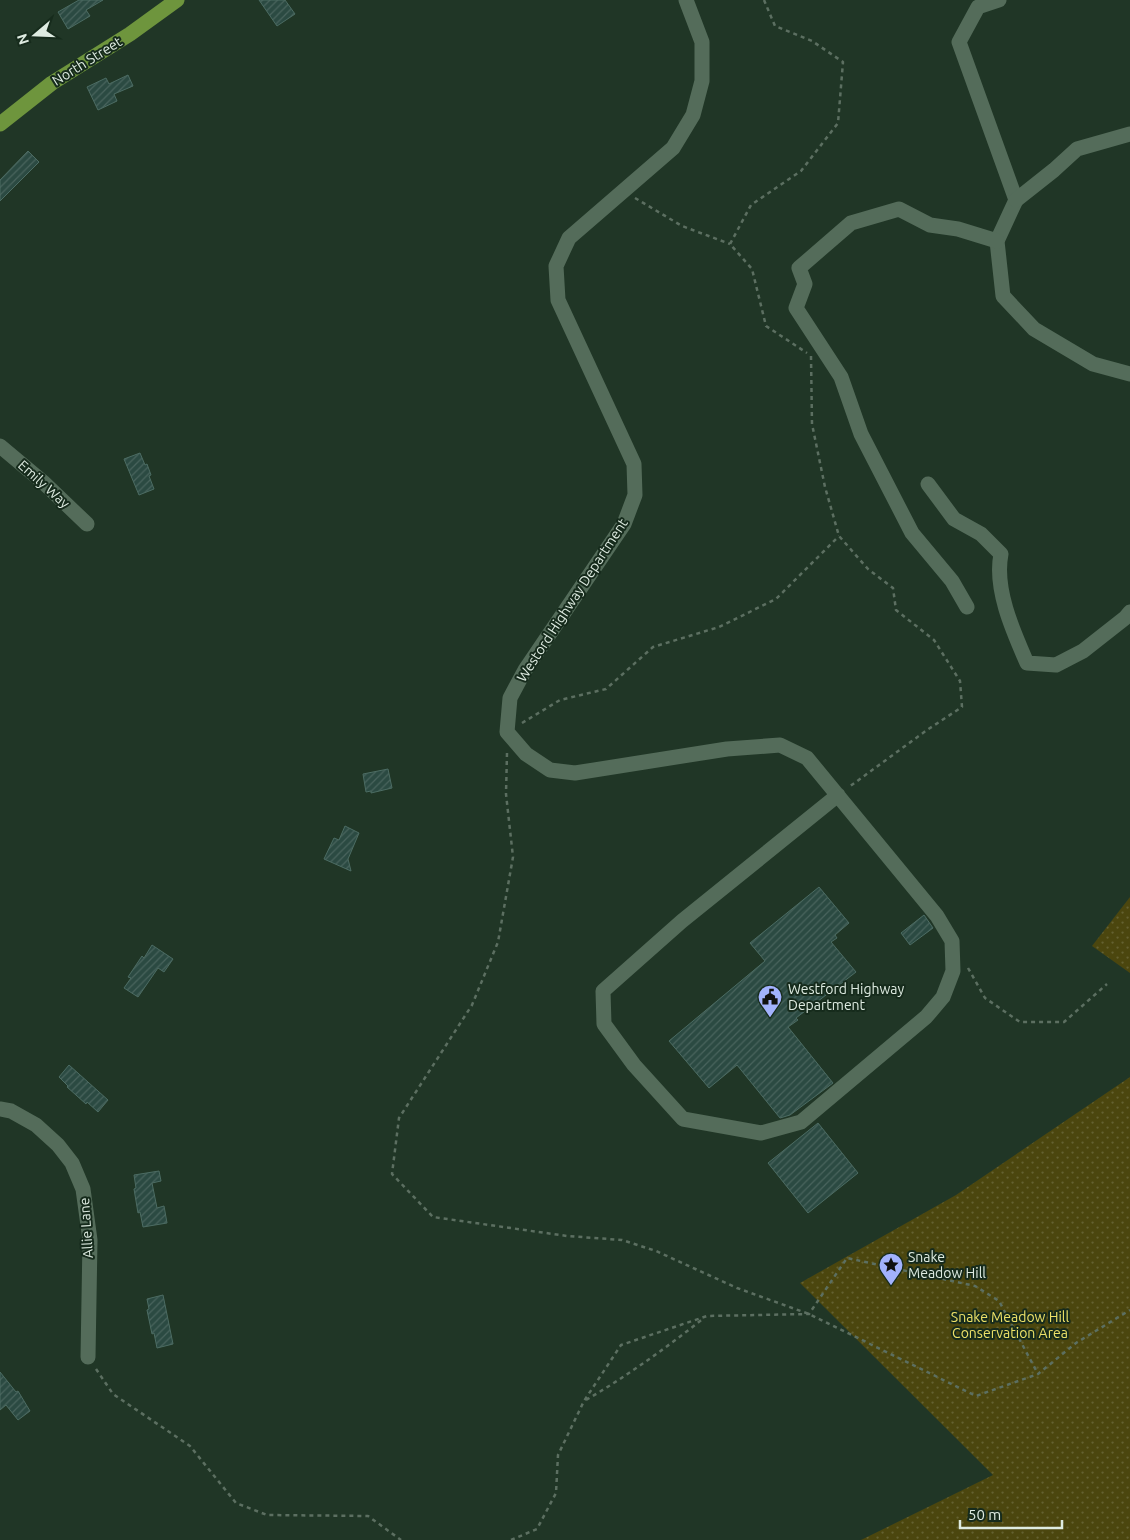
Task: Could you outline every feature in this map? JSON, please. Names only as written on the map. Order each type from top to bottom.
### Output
[{"type":"main road","name":"North Street","points":[[0,124],[52,83],[130,34],[177,0]]},
{"type":"street","name":"Westord Highway Department","points":[[507,732],[510,698],[525,670],[624,524],[635,495],[634,464],[558,300],[556,266],[569,238],[673,148],[693,115],[702,81],[702,42],[686,0]]},
{"type":"street","points":[[999,0],[978,7],[959,42],[1016,200]]},
{"type":"street","points":[[1130,134],[1077,149],[1016,200],[997,241],[1004,296],[1034,329],[1093,364],[1130,374]]},
{"type":"street","points":[[967,607],[952,581],[912,533],[861,434],[841,377],[796,308],[805,284],[799,268],[851,223],[899,209],[930,225],[958,229],[997,241]]},
{"type":"street","name":"Emily Way","points":[[0,446],[43,482],[87,524]]},
{"type":"street","points":[[928,484],[954,519],[981,534],[1000,554],[998,569],[1009,623],[1027,663],[1056,665],[1082,651],[1125,618],[1130,612]]},
{"type":"street","points":[[507,732],[526,754],[550,770],[575,772],[727,749],[780,745],[807,758],[838,795],[892,861],[938,916],[952,941],[953,971],[943,997],[926,1017],[800,1122],[761,1133],[683,1119],[634,1066],[604,1024],[603,991],[682,921],[838,795]]},
{"type":"street","name":"Allie Lane","points":[[0,1109],[36,1124],[58,1145],[72,1163],[83,1189],[90,1240],[88,1357]]},
{"type":"path","points":[[623,190],[682,226],[730,244]]},
{"type":"path","points":[[839,536],[776,599],[719,627],[653,647],[606,689],[560,700],[507,732],[506,794],[513,857],[498,942],[472,1005],[399,1118],[392,1174],[432,1217],[567,1236],[622,1240],[656,1251],[737,1288],[809,1314],[976,1396],[1038,1374],[1076,1343],[1130,1310]]},
{"type":"path","points":[[966,965],[985,998],[1020,1022],[1064,1022],[1107,984]]},
{"type":"path","points":[[809,1314],[847,1258],[975,1286],[999,1301],[1038,1374]]},
{"type":"path","points":[[511,1540],[537,1529],[541,1522],[556,1493],[558,1455],[584,1401],[621,1345],[707,1316],[809,1314]]},
{"type":"path","points":[[584,1401],[619,1381],[707,1316]]},
{"type":"path","points":[[88,1357],[113,1394],[190,1446],[236,1503],[266,1515],[368,1516],[401,1540]]},
{"type":"green space","points":[[1130,897],[1130,973],[1092,946]]},
{"type":"green space","name":"Snake Meadow Hill Conservation Area","points":[[1130,1077],[1130,1540],[861,1540],[993,1475],[800,1283],[956,1195]]},
{"type":"building","points":[[79,0],[103,0],[86,10],[90,16],[68,29],[58,12]]},
{"type":"building","points":[[259,0],[285,0],[295,14],[277,26]]},
{"type":"building","points":[[128,75],[133,86],[114,94],[117,101],[98,110],[87,87],[106,78],[109,84]]},
{"type":"building","points":[[28,151],[39,162],[0,201],[0,180]]},
{"type":"building","points":[[140,453],[145,465],[147,464],[154,489],[139,495],[124,459]]},
{"type":"building","points":[[388,769],[392,788],[371,793],[371,791],[366,792],[363,774]]},
{"type":"building","points":[[345,826],[359,833],[348,859],[351,871],[324,859],[334,838],[339,840]]},
{"type":"building","points":[[819,887],[849,923],[835,935],[837,938],[831,942],[856,972],[796,1018],[798,1020],[788,1027],[833,1083],[790,1115],[780,1118],[737,1065],[709,1088],[669,1041],[765,961],[750,943]]},
{"type":"building","points":[[924,915],[933,928],[910,945],[901,933]]},
{"type":"building","points":[[152,945],[173,959],[164,972],[158,968],[138,997],[124,988],[131,978],[128,977]]},
{"type":"building","points":[[69,1065],[108,1100],[98,1112],[67,1087],[59,1077]]},
{"type":"building","points":[[818,1123],[858,1173],[808,1213],[768,1163]]},
{"type":"building","points":[[159,1171],[161,1181],[152,1183],[157,1208],[164,1206],[167,1223],[143,1227],[140,1212],[138,1213],[134,1175]]},
{"type":"building","points":[[163,1295],[173,1344],[157,1348],[147,1310],[149,1309],[147,1299]]},
{"type":"building","points":[[0,1372],[16,1392],[18,1391],[30,1411],[18,1420],[6,1405],[0,1410]]},
{"type":"place","name":"Westford Highway Department","points":[[770,1018]]},
{"type":"place","name":"Snake Meadow Hill","points":[[891,1286]]}]
